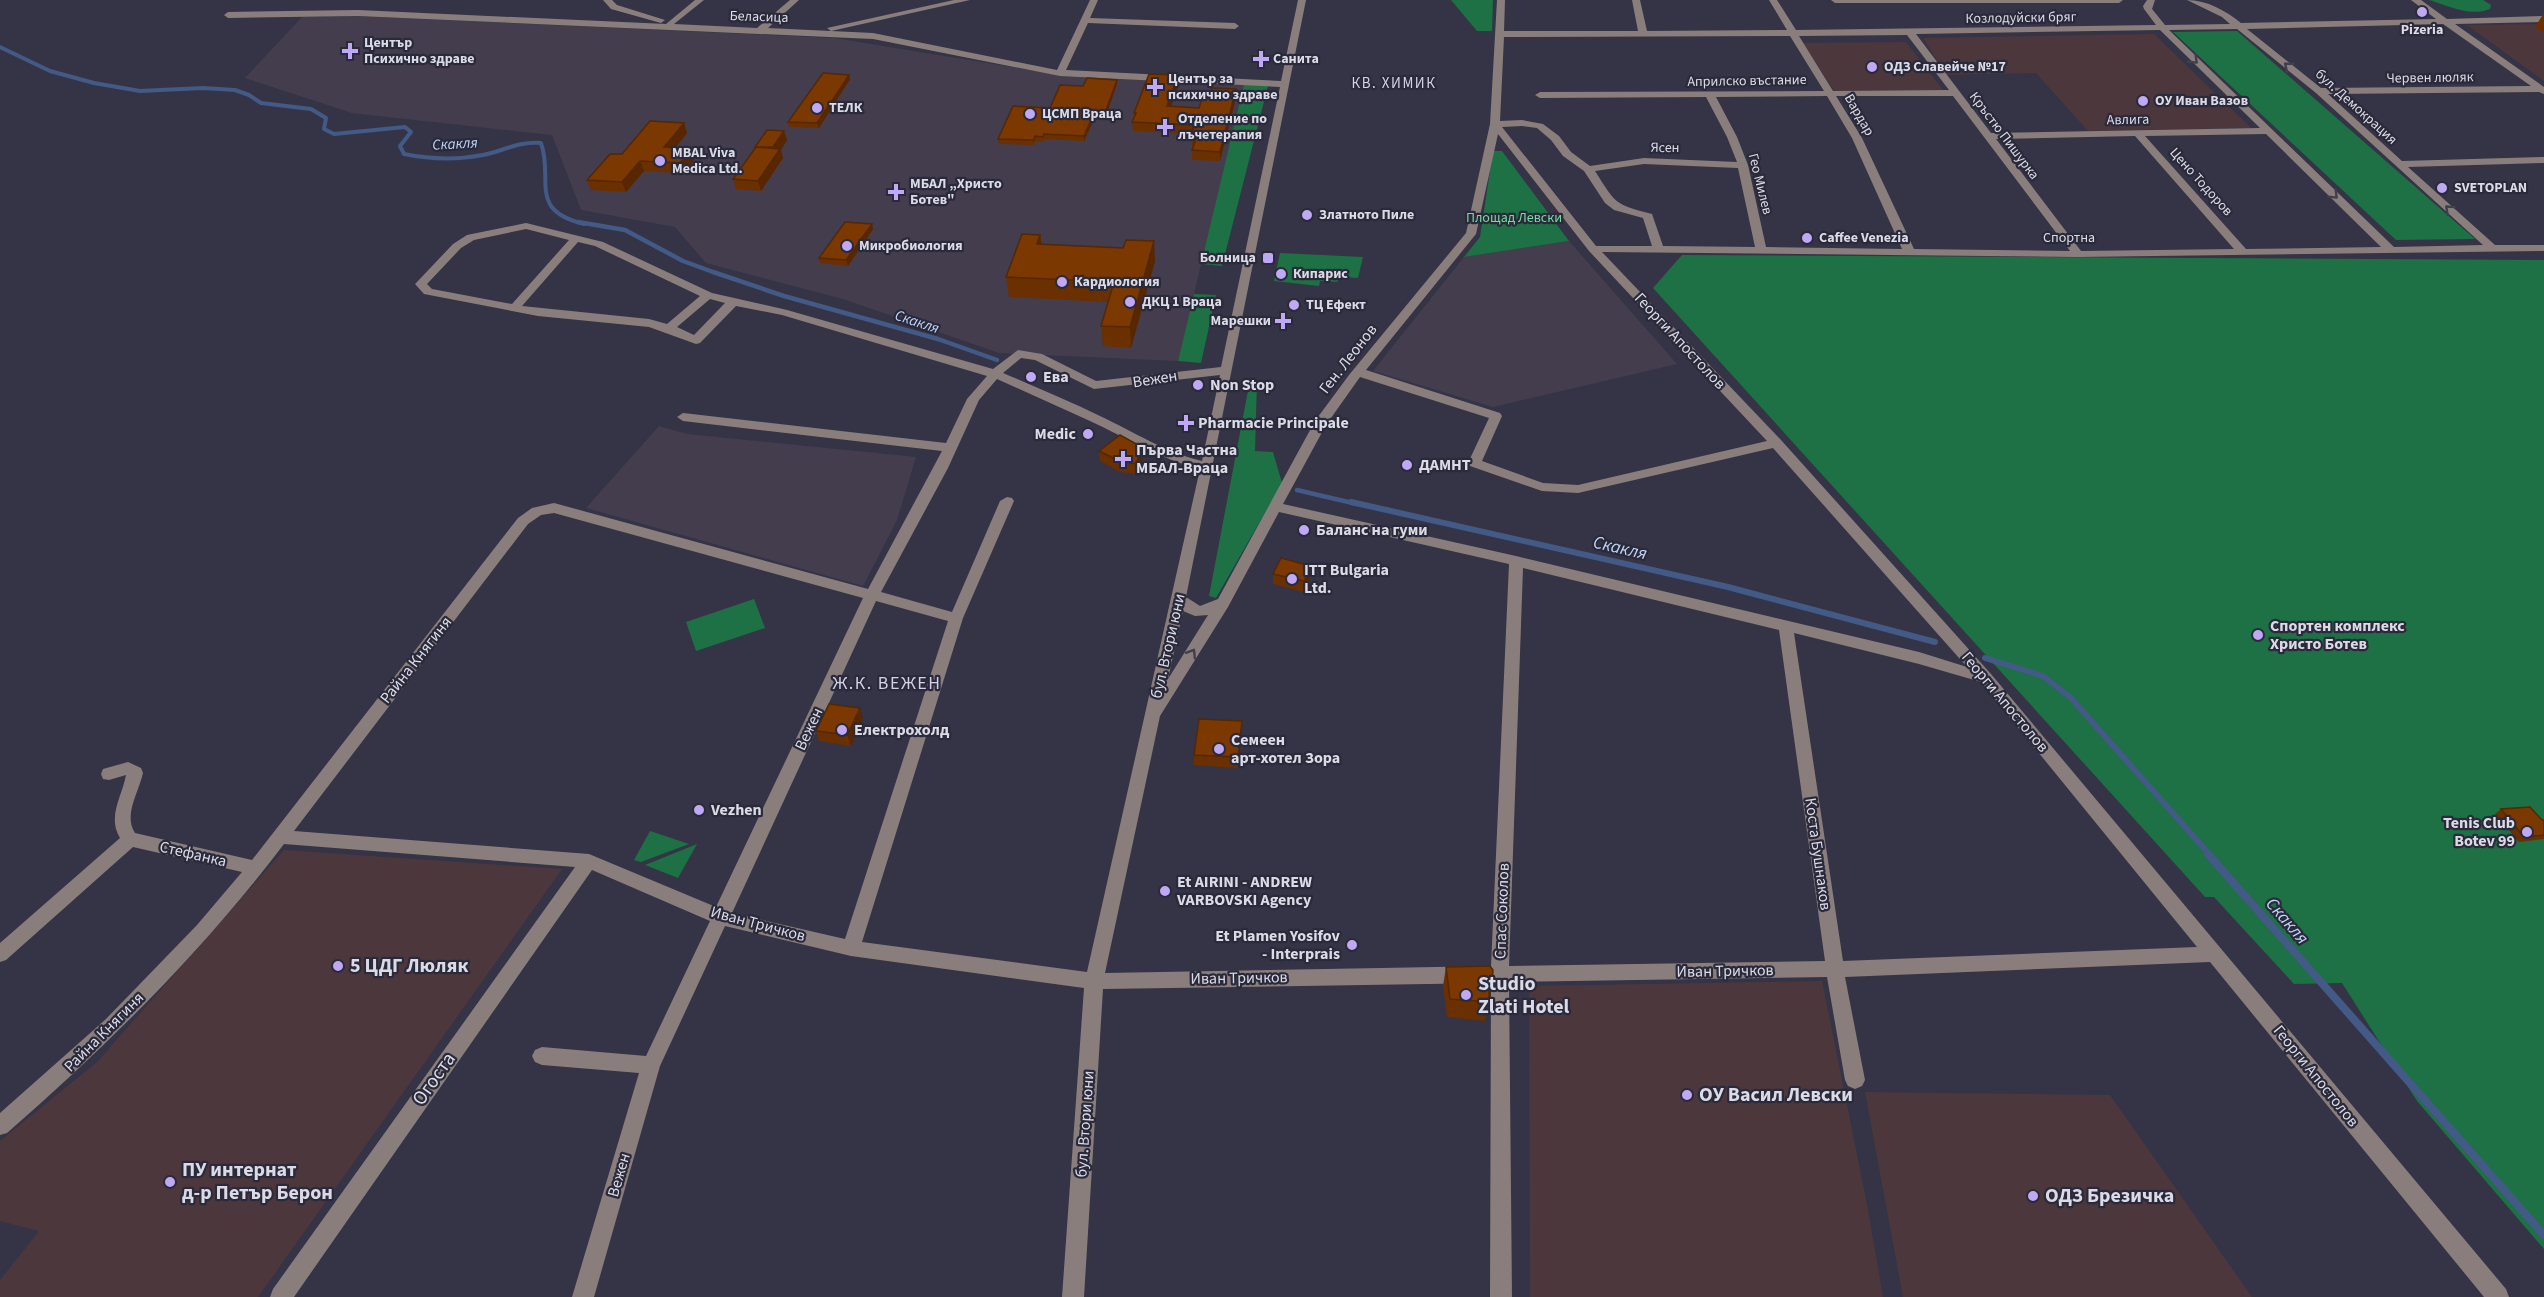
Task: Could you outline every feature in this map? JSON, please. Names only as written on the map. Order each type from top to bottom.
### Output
[{"type":"street","points":[[607,0],[614,7],[687,28]]},
{"type":"street","points":[[670,23],[700,0]]},
{"type":"street","points":[[760,30],[795,0]]},
{"type":"street","points":[[804,32],[966,0]]},
{"type":"street","points":[[1060,73],[1094,0]]},
{"type":"street","name":"бул. Втори юни","points":[[1074,1297],[1094,981],[1208,466],[1302,0]]},
{"type":"street","name":"Ген. Леонов","points":[[1150,721],[1223,603],[1320,424],[1358,372],[1471,234],[1495,124],[1501,0]]},
{"type":"street","points":[[1636,0],[1643,35]]},
{"type":"street","name":"Вардар","points":[[1773,0],[1857,138],[1909,251]]},
{"type":"street","points":[[1835,0],[2118,0]]},
{"type":"street","points":[[2151,0],[2147,6],[2148,9],[2163,29],[2391,250]]},
{"type":"street","name":"бул. Демокрация","points":[[2191,0],[2220,12],[2319,91],[2493,249]]},
{"type":"street","points":[[2415,0],[2543,90]]},
{"type":"street","name":"Беласица","points":[[228,15],[358,13],[873,36],[1060,73],[1285,84]]},
{"type":"street","name":"Козлодуйски бряг","points":[[1498,34],[1794,35],[2163,29],[2544,19]]},
{"type":"street","points":[[1085,20],[1235,26]]},
{"type":"street","name":"Кръстю Пишурка","points":[[1910,33],[2078,254]]},
{"type":"street","name":"Червен люляк","points":[[2319,91],[2543,90]]},
{"type":"street","name":"Априлско въстание","points":[[1540,96],[1955,93]]},
{"type":"street","name":"Гео Милев","points":[[1710,95],[1732,137],[1743,165],[1761,250]]},
{"type":"street","points":[[1495,124],[1522,123],[1540,126],[1555,138],[1567,154],[1588,170],[1609,201],[1618,208],[1648,216],[1659,251]]},
{"type":"street","name":"Георги Апостолов","points":[[1495,124],[1593,249],[1776,443],[1986,678],[2498,1297]]},
{"type":"street","name":"Авлига","points":[[1987,136],[2269,131]]},
{"type":"street","name":"Цено Тодоров","points":[[2137,133],[2242,251]]},
{"type":"street","points":[[2399,164],[2544,160]]},
{"type":"street","name":"Ясен","points":[[1588,170],[1644,162],[1743,165]]},
{"type":"street","points":[[734,301],[696,340],[669,328],[628,320],[538,312],[428,292],[421,284],[457,246],[471,237],[526,226],[600,244],[708,295],[783,312],[995,374],[1096,419],[1149,447],[1181,460],[1208,466]]},
{"type":"street","points":[[515,306],[576,238]]},
{"type":"street","name":"Спортна","points":[[1593,249],[2078,254],[2544,248]]},
{"type":"street","points":[[669,328],[708,295]]},
{"type":"street","name":"Вежен","points":[[583,1297],[651,1065],[872,595],[951,448],[974,399],[995,374],[1018,354],[1038,357],[1094,385],[1227,370]]},
{"type":"street","points":[[1358,372],[1496,416],[1476,463],[1542,487],[1578,489],[1776,443]]},
{"type":"street","points":[[683,417],[951,448]]},
{"type":"street","points":[[851,948],[956,618],[1006,501]]},
{"type":"street","points":[[1275,507],[1516,561],[1919,658],[1986,678]]},
{"type":"street","name":"Райна Княгиня","points":[[0,1126],[113,1025],[203,930],[256,868],[523,521],[537,511],[554,508],[956,618]]},
{"type":"street","name":"Спас Соколов","points":[[1502,1297],[1500,973],[1516,561]]},
{"type":"street","points":[[1179,599],[1200,613],[1223,603]]},
{"type":"street","name":"Коста Бушнаков","points":[[1786,626],[1835,969],[1855,1080]]},
{"type":"street","points":[[0,954],[130,840],[122,831],[121,819],[135,774],[128,768],[109,774]]},
{"type":"street","name":"Иван Тричков","points":[[280,837],[589,861],[722,918],[851,948],[1094,981],[1835,969],[2216,954]]},
{"type":"street","name":"Стефанка","points":[[130,840],[256,868]]},
{"type":"street","name":"Огоста","points":[[281,1297],[589,861]]},
{"type":"street","points":[[542,1056],[651,1065]]},
{"type":"shaded area","name":"МБАЛ „Христо Ботев\"","points":[[357,16],[834,38],[1055,74],[1244,84],[1178,361],[999,353],[843,299],[706,263],[675,227],[581,210],[552,135],[352,113],[245,78],[302,17]]},
{"type":"shaded area","points":[[2544,24],[2544,81],[2467,25]]},
{"type":"shaded area","name":"ОУ Иван Вазов","points":[[2154,34],[2251,128],[2088,131],[2036,73],[1946,75],[1923,38]]},
{"type":"shaded area","name":"ОДЗ Славейче №17","points":[[1906,42],[1943,90],[1834,91],[1803,43]]},
{"type":"shaded area","points":[[1569,241],[1677,364],[1493,407],[1373,371],[1464,257]]},
{"type":"shaded area","points":[[659,426],[687,434],[916,457],[897,520],[863,586],[586,508]]},
{"type":"shaded area","points":[[284,850],[562,869],[258,1297],[0,1297],[0,1280],[39,1231],[0,1221],[0,1141],[97,1062]]},
{"type":"shaded area","name":"ОУ Васил Левски","points":[[1822,981],[1867,1204],[1883,1297],[1530,1297],[1529,986]]},
{"type":"shaded area","name":"ОДЗ Брезичка","points":[[1865,1092],[2110,1095],[2252,1297],[1903,1297]]},
{"type":"green space","points":[[1451,0],[1493,0],[1492,31],[1477,31]]},
{"type":"green space","points":[[2429,0],[2483,0],[2491,5],[2490,9],[2474,12],[2452,8]]},
{"type":"green space","points":[[2237,31],[2475,239],[2396,240],[2173,32]]},
{"type":"green space","points":[[1244,84],[1268,86],[1222,266],[1201,264]]},
{"type":"green space","name":"Площад Левски","points":[[1493,151],[1502,151],[1569,241],[1464,257],[1480,237]]},
{"type":"green space","points":[[1280,253],[1363,257],[1358,278],[1340,277],[1337,282],[1320,281],[1319,286],[1274,281]]},
{"type":"green space","name":"Спортен комплекс Христо Ботев","points":[[1682,255],[2544,260],[2544,1249],[2417,1101],[2342,983],[2294,984],[2214,897],[2205,897],[1653,288]]},
{"type":"green space","points":[[1194,294],[1216,295],[1201,363],[1178,361]]},
{"type":"green space","points":[[1250,380],[1257,380],[1255,451],[1273,452],[1282,483],[1216,598],[1209,596]]},
{"type":"green space","points":[[754,599],[765,628],[696,651],[686,622]]},
{"type":"green space","points":[[650,831],[689,844],[641,862],[634,860]]},
{"type":"green space","points":[[697,844],[678,878],[645,865]]},
{"type":"building","points":[[823,73],[849,75],[817,123],[788,122]]},
{"type":"building","points":[[1149,74],[1178,75],[1167,106],[1199,108],[1204,92],[1211,92],[1212,88],[1236,89],[1220,152],[1192,150],[1197,136],[1191,136],[1194,125],[1132,122]]},
{"type":"building","name":"ЦСМП Враца","points":[[1087,78],[1117,80],[1105,113],[1094,113],[1084,136],[1044,134],[1043,137],[1035,136],[1034,140],[998,139],[1013,106],[1050,108],[1060,85],[1083,86]]},
{"type":"building","points":[[650,121],[684,123],[664,147],[691,149],[680,163],[640,161],[622,182],[587,180],[610,154],[622,154]]},
{"type":"building","points":[[767,130],[784,131],[773,147],[755,147]]},
{"type":"building","points":[[756,147],[780,149],[758,181],[733,179]]},
{"type":"building","name":"Микробиология","points":[[845,222],[872,224],[846,260],[819,258]]},
{"type":"building","points":[[1022,234],[1040,235],[1037,244],[1123,248],[1126,240],[1154,241],[1130,327],[1101,326],[1114,282],[1006,277]]},
{"type":"building","points":[[1120,435],[1142,447],[1136,464],[1119,461],[1099,451]]},
{"type":"building","points":[[1281,558],[1311,566],[1304,581],[1273,574]]},
{"type":"building","points":[[829,704],[860,708],[847,735],[816,731]]},
{"type":"building","name":"Семеен арт-хотел Зора","points":[[1199,719],[1242,721],[1238,757],[1194,755]]},
{"type":"building","name":"Tenis Club Botev 99","points":[[2530,807],[2544,820],[2544,835],[2524,837],[2501,809]]},
{"type":"building","points":[[1490,966],[1493,970],[1489,1002],[1450,999],[1446,967]]},
{"type":"waterway","name":"Скакля","points":[[0,47],[50,71],[94,83],[140,91],[203,88],[235,90],[261,103],[311,109],[326,118],[324,129],[334,134],[405,127],[411,132],[400,146],[404,154],[433,158],[463,158],[525,143],[541,143],[549,202],[555,211],[578,222]]},
{"type":"waterway","name":"Скакля","points":[[578,222],[625,230],[683,261],[713,272],[784,296],[938,339],[997,360]]},
{"type":"waterway","name":"Скакля","points":[[578,222],[584,224]]},
{"type":"waterway","name":"Скакля","points":[[1297,490],[1357,504]]},
{"type":"waterway","name":"Скакля","points":[[1351,502],[1728,587],[1935,642]]},
{"type":"waterway","name":"Скакля","points":[[1985,658],[2043,676],[2071,698],[2210,855]]},
{"type":"waterway","name":"Скакля","points":[[2208,854],[2544,1235]]},
{"type":"place","name":"Pizeria","points":[[2422,12]]},
{"type":"place","name":"Център Психично здраве","points":[[350,51]]},
{"type":"place","name":"Санита","points":[[1261,59]]},
{"type":"place","name":"ОДЗ Славейче №17","points":[[1872,67]]},
{"type":"place","name":"Център за психично здраве","points":[[1155,87]]},
{"type":"place","name":"ОУ Иван Вазов","points":[[2143,101]]},
{"type":"place","name":"ТЕЛК","points":[[817,108]]},
{"type":"place","name":"ЦСМП Враца","points":[[1030,114]]},
{"type":"place","name":"Отделение по лъчетерапия","points":[[1165,127]]},
{"type":"place","name":"MBAL Viva Medica Ltd.","points":[[660,161]]},
{"type":"place","name":"SVETOPLAN","points":[[2442,188]]},
{"type":"place","name":"МБАЛ „Христо Ботев\"","points":[[896,192]]},
{"type":"place","name":"Златното Пиле","points":[[1307,215]]},
{"type":"place","name":"Caffee Venezia","points":[[1807,238]]},
{"type":"place","name":"Микробиология","points":[[847,246]]},
{"type":"place","name":"Болница","points":[[1268,258]]},
{"type":"place","name":"Кипарис","points":[[1281,274]]},
{"type":"place","name":"Кардиология","points":[[1062,282]]},
{"type":"place","name":"ДКЦ 1 Враца","points":[[1130,302]]},
{"type":"place","name":"ТЦ Ефект","points":[[1294,305]]},
{"type":"place","name":"Марешки","points":[[1283,321]]},
{"type":"place","name":"Ева","points":[[1031,377]]},
{"type":"place","name":"Non Stop","points":[[1198,385]]},
{"type":"place","name":"Pharmacie Principale","points":[[1186,423]]},
{"type":"place","name":"Medic","points":[[1088,434]]},
{"type":"place","name":"Първа Частна МБАЛ-Враца","points":[[1123,459]]},
{"type":"place","name":"ДАМНТ","points":[[1407,465]]},
{"type":"place","name":"Баланс на гуми","points":[[1304,530]]},
{"type":"place","name":"ITT Bulgaria Ltd.","points":[[1292,579]]},
{"type":"place","name":"Спортен комплекс Христо Ботев","points":[[2258,635]]},
{"type":"place","name":"Електрохолд","points":[[842,730]]},
{"type":"place","name":"Семеен арт-хотел Зора","points":[[1219,749]]},
{"type":"place","name":"Vezhen","points":[[699,810]]},
{"type":"place","name":"Tenis Club Botev 99","points":[[2527,832]]},
{"type":"place","name":"Et AIRINI - ANDREW VARBOVSKI Agency","points":[[1165,891]]},
{"type":"place","name":"Et Plamen Yosifov - Interprais","points":[[1352,945]]},
{"type":"place","name":"5 ЦДГ Люляк","points":[[338,966]]},
{"type":"place","name":"Studio Zlati Hotel","points":[[1466,995]]},
{"type":"place","name":"ОУ Васил Левски","points":[[1687,1095]]},
{"type":"place","name":"ПУ интернат д-р Петър Берон","points":[[170,1182]]},
{"type":"place","name":"ОДЗ Брезичка","points":[[2033,1196]]},
{"type":"district","name":"КВ. ХИМИК","points":[[1394,83]]},
{"type":"district","name":"Ж.К. ВЕЖЕН","points":[[887,683]]}]
